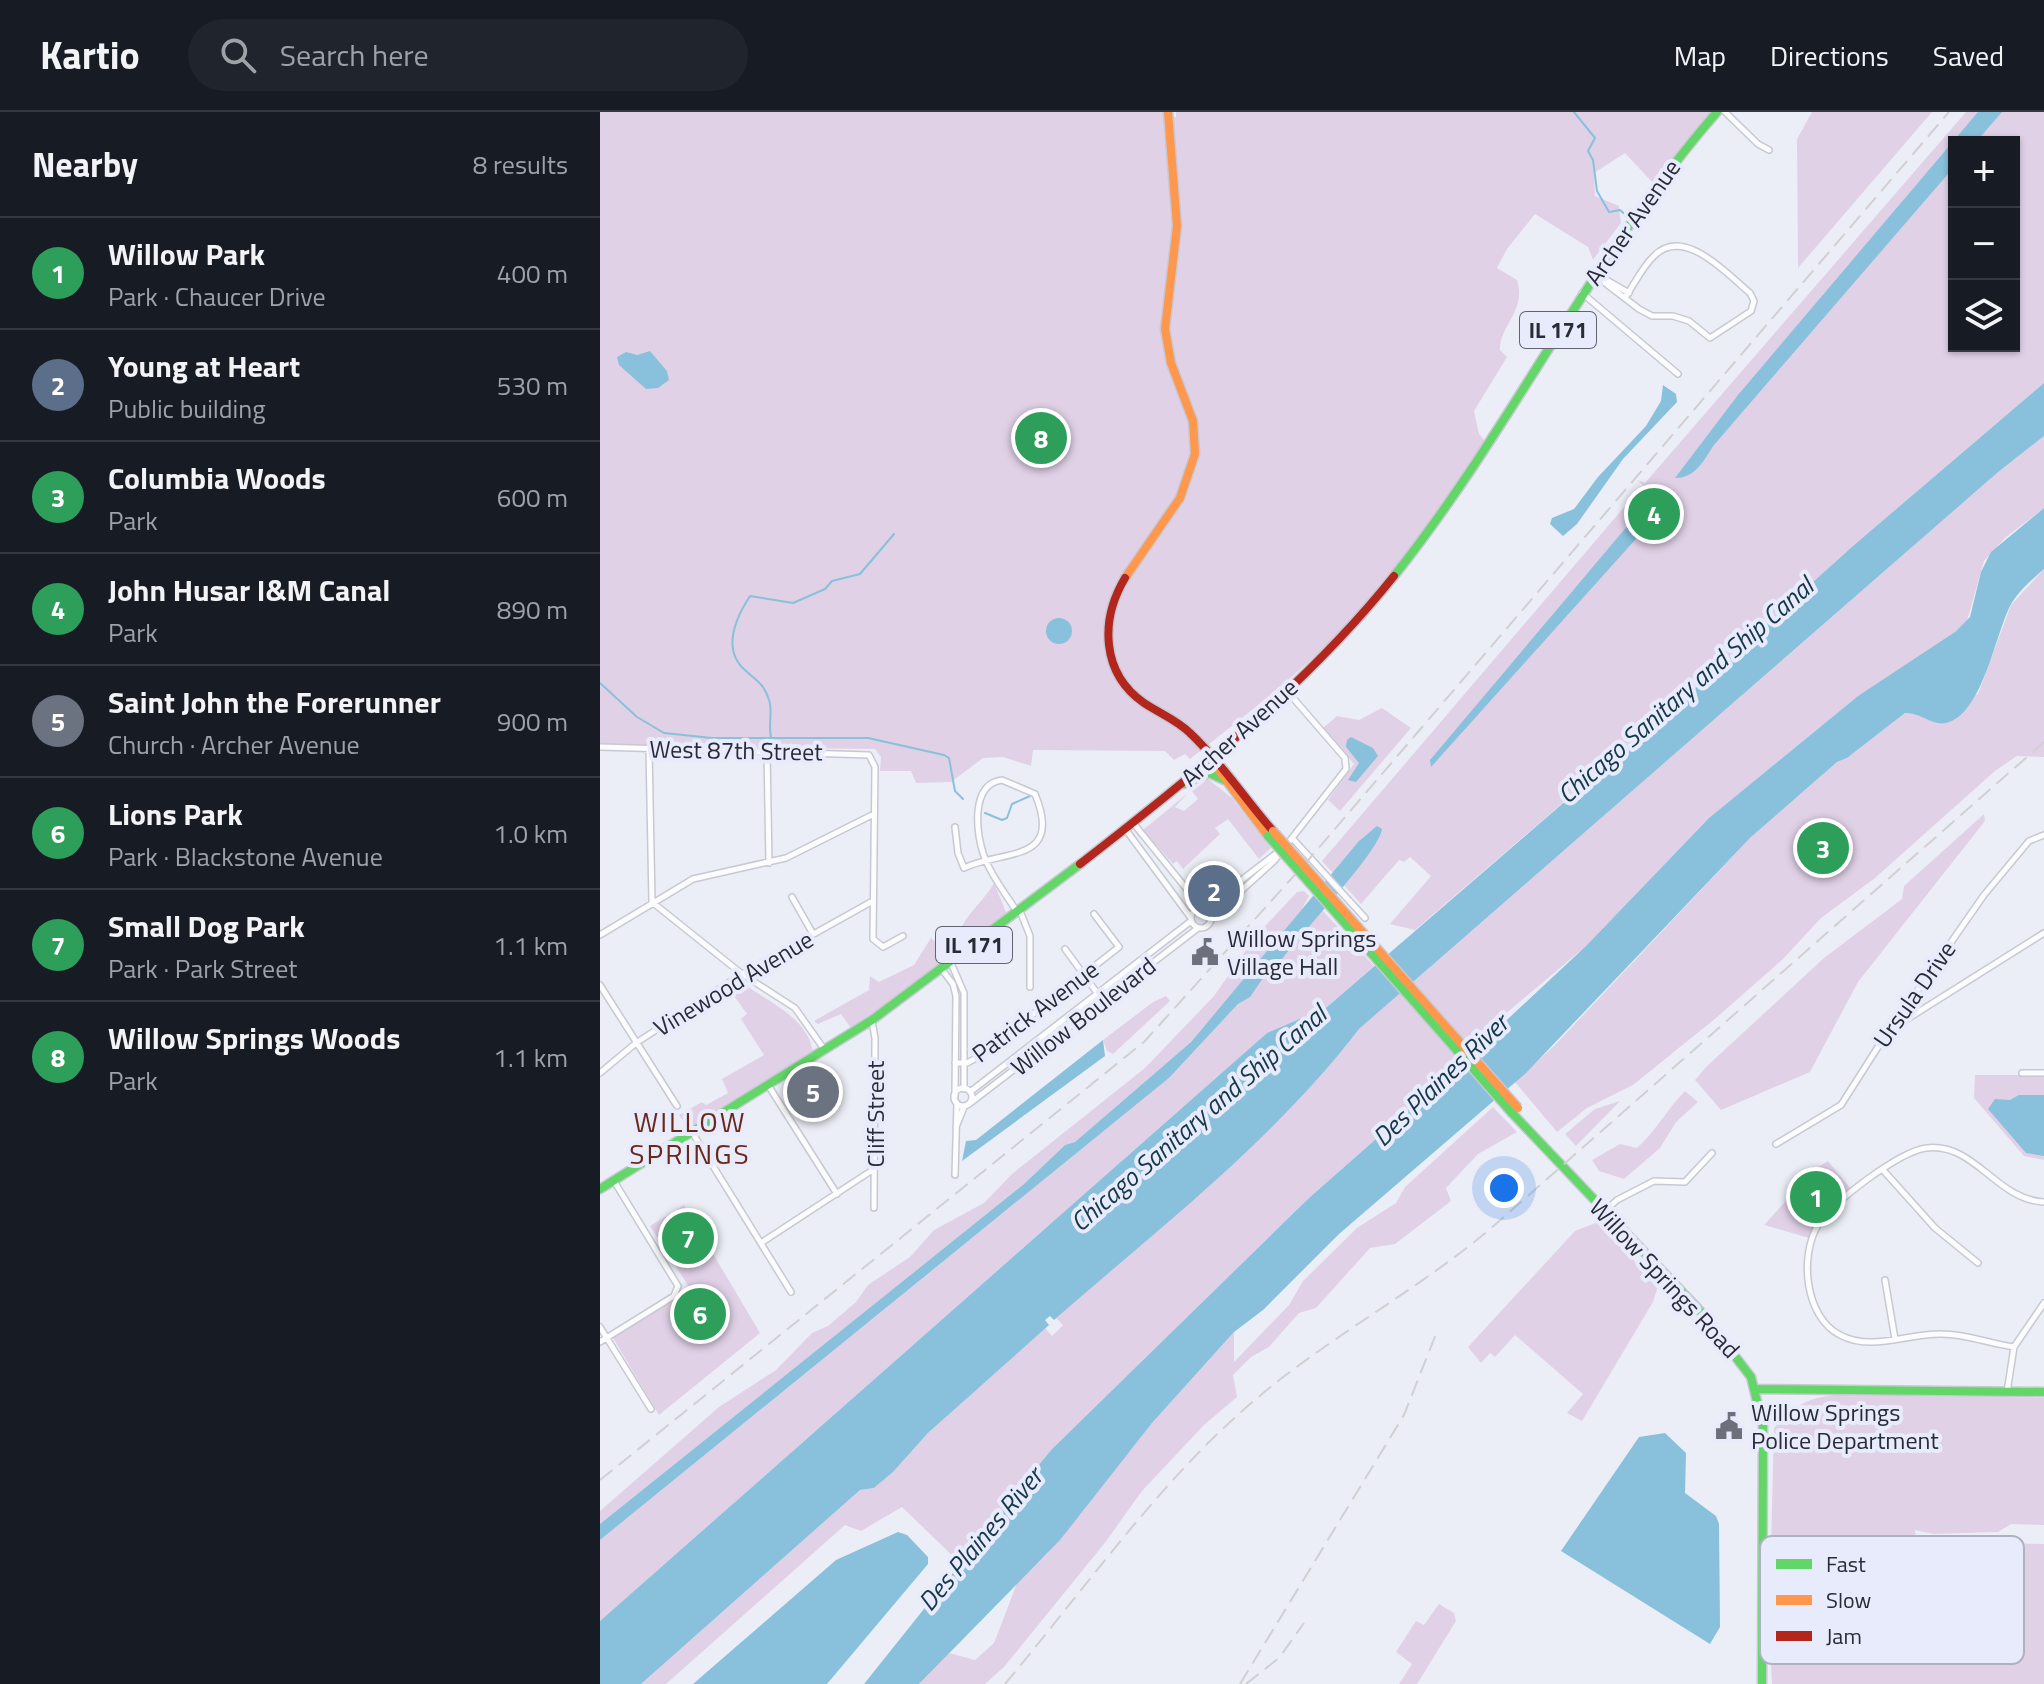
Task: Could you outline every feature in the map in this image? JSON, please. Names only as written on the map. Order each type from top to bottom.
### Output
[{"type":"main road","name":"Willow Springs Road","points":[[1168,112],[1177,208],[1175,259],[1164,296],[1167,349],[1190,406],[1195,449],[1184,490],[1116,592],[1108,617],[1107,640],[1114,669],[1128,690],[1193,734],[1270,833]]},
{"type":"main road","name":"Archer Avenue","points":[[600,1189],[872,1020],[942,970],[1130,827],[1287,691],[1349,632],[1473,473],[1535,365],[1582,293],[1599,276],[1670,166],[1717,112]]},
{"type":"main road","name":"Willow Springs Road","points":[[1211,758],[1224,780],[1604,1212],[1722,1335],[1741,1359],[1757,1389],[1764,1443],[1763,1536]]},
{"type":"main road","points":[[1176,788],[1209,773],[1224,780]]},
{"type":"main road","points":[[1757,1389],[2044,1392]]},
{"type":"main road","name":"Willow Springs Road","points":[[1762,1664],[1762,1684]]},
{"type":"street","points":[[1725,112],[1758,144],[1769,150]]},
{"type":"street","points":[[1599,276],[1652,316],[1673,316],[1689,321],[1710,338],[1751,311],[1754,301],[1750,293],[1700,250],[1672,248],[1655,253],[1627,295]]},
{"type":"street","points":[[1582,293],[1678,374]]},
{"type":"street","points":[[1130,827],[1143,856],[1191,920],[1198,928],[1208,926],[1212,917],[1253,882],[1292,838],[1347,766],[1287,691]]},
{"type":"street","name":"West 87th Street","points":[[600,747],[872,756],[874,814]]},
{"type":"street","points":[[649,748],[652,902]]},
{"type":"street","points":[[767,752],[769,863]]},
{"type":"street","points":[[955,827],[962,867],[985,858],[1019,855],[1036,843],[1041,819],[1032,791],[1002,780],[992,782],[982,792],[980,827],[985,858],[1030,931],[1030,987]]},
{"type":"street","points":[[600,935],[693,879],[769,863],[798,853],[874,814],[871,902],[875,943],[888,946],[903,936]]},
{"type":"street","points":[[1130,827],[1154,846],[1212,917]]},
{"type":"street","name":"Ursula Drive","points":[[1776,1144],[1841,1105],[1889,1030],[1984,895],[2029,841],[2044,835]]},
{"type":"street","points":[[1292,838],[1365,918]]},
{"type":"street","points":[[1143,856],[1154,846]]},
{"type":"street","points":[[1191,920],[1195,909],[1204,908],[1278,852]]},
{"type":"street","points":[[1179,902],[1187,900],[1191,893]]},
{"type":"street","points":[[792,897],[813,934]]},
{"type":"street","points":[[652,902],[742,974],[795,1008],[824,1049]]},
{"type":"street","name":"Vinewood Avenue","points":[[600,1073],[636,1043],[742,974],[871,902]]},
{"type":"street","name":"Patrick Avenue","points":[[959,1063],[978,1057],[1119,947],[1094,914]]},
{"type":"street","name":"Willow Boulevard","points":[[956,1100],[1098,995],[1191,920]]},
{"type":"street","name":"Willow Boulevard","points":[[967,1105],[1198,928]]},
{"type":"street","points":[[1889,1030],[2044,933]]},
{"type":"street","points":[[1065,949],[1103,1001]]},
{"type":"street","points":[[951,963],[964,993],[956,1100],[955,1175]]},
{"type":"street","points":[[942,970],[955,989],[959,1063],[967,1090],[967,1105],[955,1128]]},
{"type":"street","points":[[600,985],[677,1106]]},
{"type":"street","name":"Cliff Street","points":[[872,1020],[875,1038],[874,1208]]},
{"type":"street","points":[[2022,1073],[2044,1073]]},
{"type":"street","points":[[767,1085],[837,1194]]},
{"type":"street","points":[[956,1100],[967,1105]]},
{"type":"street","points":[[692,1132],[791,1292]]},
{"type":"street","points":[[2014,1347],[1943,1334],[1865,1342],[1838,1334],[1818,1314],[1810,1289],[1809,1254],[1817,1228],[1849,1195],[1917,1150],[1948,1149],[1968,1159],[2010,1194],[2044,1202]]},
{"type":"street","points":[[1604,1212],[1617,1200],[1654,1181],[1685,1182],[1712,1153]]},
{"type":"street","points":[[761,1243],[874,1168]]},
{"type":"street","points":[[1883,1170],[1935,1228],[1978,1263]]},
{"type":"street","points":[[600,1342],[674,1296],[678,1290],[678,1283],[614,1180]]},
{"type":"street","points":[[1885,1280],[1895,1339]]},
{"type":"street","points":[[2007,1392],[2014,1347],[2044,1303]]},
{"type":"street","points":[[600,1327],[651,1409]]},
{"type":"shaded area","points":[[600,112],[1169,112],[1169,117],[1176,117],[1176,112],[1716,112],[1653,183],[1625,153],[1594,173],[1595,196],[1619,206],[1621,223],[1593,260],[1588,247],[1535,214],[1507,249],[1497,268],[1517,280],[1518,301],[1501,341],[1500,350],[1507,357],[1474,411],[1479,434],[1486,442],[1437,515],[1383,584],[1326,646],[1269,696],[1190,759],[1185,754],[1174,760],[1165,751],[1033,750],[1031,766],[1003,757],[983,758],[951,782],[916,783],[911,771],[880,771],[881,757],[875,749],[600,746]]},
{"type":"shaded area","points":[[1812,112],[1932,112],[1798,268],[1797,139]]},
{"type":"shaded area","points":[[1966,112],[2044,112],[2044,383],[1415,930],[1390,924],[1431,876],[1410,857],[1404,862],[1399,860],[1361,904],[1322,861],[1643,485],[1637,480],[1645,483]]},
{"type":"shaded area","points":[[2044,436],[2044,508],[2006,537],[1984,561],[1967,621],[1943,643],[1858,696],[1709,818],[1586,946],[1478,1037],[1435,1087],[1309,1198],[1051,1450],[962,1565],[902,1507],[861,1531],[845,1525],[666,1684],[641,1684],[860,1490],[874,1488],[893,1472],[928,1433],[1045,1328],[1052,1336],[1063,1325],[1056,1318],[1253,1145],[1326,1070],[1359,1029],[1997,473]]},
{"type":"shaded area","points":[[2044,569],[2044,757],[2017,756],[1995,771],[1875,878],[1821,918],[1783,959],[1716,1018],[1633,1085],[1587,1108],[1557,1132],[1515,1082],[1555,1045],[1750,838],[1837,762],[1847,758],[1905,713],[1978,694],[2011,605]]},
{"type":"shaded area","points":[[1382,708],[1411,728],[1340,811],[1328,800],[1354,764],[1323,728],[1337,716],[1359,720]]},
{"type":"shaded area","points":[[1208,779],[1232,798],[1271,848],[1259,859],[1228,819],[1215,828],[1220,834],[1183,869],[1177,861],[1173,864],[1143,830],[1188,793],[1175,807],[1184,811],[1198,799],[1192,791]]},
{"type":"shaded area","points":[[1984,814],[1985,821],[1858,982],[1810,1072],[1721,1110],[1695,1080],[1706,1067],[1824,958],[1902,899],[1904,886]]},
{"type":"shaded area","points":[[994,883],[1008,917],[927,978],[851,1028],[841,1014],[818,1024],[814,1021],[869,990],[870,976],[879,982],[914,965],[931,938],[940,946],[958,938],[964,923]]},
{"type":"shaded area","points":[[1304,891],[1309,896],[1301,911],[1191,1042],[1075,1142],[1065,1145],[1024,1184],[600,1524],[600,1511],[719,1407],[776,1370],[812,1333],[828,1326],[856,1302],[868,1285],[910,1257],[934,1230],[984,1203],[1012,1174],[1145,1068],[1214,996],[1256,936],[1297,892]]},
{"type":"shaded area","points":[[1322,910],[1374,966],[1327,1007],[1267,1033],[600,1621],[600,1540],[1169,1078],[1248,996]]},
{"type":"shaded area","points":[[745,985],[797,1021],[810,1041],[813,1053],[690,1131],[679,1115],[702,1102],[706,1105],[728,1093],[722,1079],[764,1055],[741,1019],[747,1014],[732,993]]},
{"type":"shaded area","points":[[1166,996],[1170,1001],[1113,1054],[1107,1051],[1103,1040],[1153,1002]]},
{"type":"shaded area","points":[[1975,1075],[2044,1075],[2044,1160],[2024,1156],[1974,1098]]},
{"type":"shaded area","points":[[1685,1091],[1698,1102],[1676,1122],[1660,1148],[1624,1179],[1599,1171],[1592,1160],[1620,1144],[1637,1148]]},
{"type":"shaded area","points":[[1620,1101],[1576,1146],[1565,1134],[1595,1109]]},
{"type":"shaded area","points":[[1493,1107],[1517,1132],[1478,1154],[1446,1188],[1451,1201],[1395,1244],[1370,1248],[1316,1308],[1299,1313],[1269,1347],[1251,1357],[1233,1375],[1237,1397],[1204,1425],[1142,1491],[1104,1544],[1004,1667],[985,1684],[919,1684],[949,1653],[975,1660],[994,1643],[1019,1578],[1047,1554],[1152,1423],[1234,1332],[1234,1362],[1289,1305],[1303,1281],[1357,1228],[1396,1203],[1405,1187]]},
{"type":"shaded area","points":[[1828,1161],[1851,1189],[1822,1215],[1809,1238],[1764,1225],[1814,1170]]},
{"type":"shaded area","points":[[684,1205],[760,1333],[659,1415],[613,1338],[691,1290],[650,1226]]},
{"type":"shaded area","points":[[1598,1222],[1658,1286],[1653,1302],[1582,1421],[1567,1413],[1583,1394],[1515,1335],[1495,1357],[1490,1353],[1481,1363],[1468,1347],[1575,1231]]},
{"type":"shaded area","points":[[1836,1395],[2044,1398],[2044,1525],[2011,1524],[1998,1532],[1934,1534],[1915,1530],[1916,1536],[1771,1536],[1774,1428],[1801,1404]]},
{"type":"shaded area","points":[[2024,1544],[2044,1544],[2044,1684],[1772,1684],[1771,1664],[2024,1664]]},
{"type":"shaded area","points":[[1439,1604],[1454,1613],[1456,1621],[1417,1684],[1399,1684],[1412,1664],[1396,1652],[1416,1621],[1424,1625]]},
{"type":"water","points":[[1978,112],[2002,112],[1981,136],[1958,136]]},
{"type":"water","points":[[1948,147],[1948,174],[1714,445],[1698,468],[1688,475],[1675,478],[1738,395]]},
{"type":"water","points":[[650,351],[667,371],[669,380],[658,388],[646,389],[619,365],[617,357],[626,352],[637,355]]},
{"type":"water","name":"Chicago Sanitary and Ship Canal","points":[[2044,383],[2044,436],[1997,473],[1359,1029],[1326,1070],[1252,1146],[1054,1320],[1050,1316],[1045,1320],[1049,1325],[928,1433],[893,1472],[874,1488],[860,1490],[641,1684],[600,1684],[600,1621],[1267,1033],[1327,1007],[1671,710],[1853,546]]},
{"type":"water","points":[[1663,385],[1676,394],[1677,402],[1623,459],[1577,524],[1563,536],[1550,524],[1552,518],[1574,509],[1598,477],[1646,426],[1661,401]]},
{"type":"water","name":"Des Plaines River","points":[[2044,508],[2044,569],[2010,606],[1986,673],[1969,706],[1958,717],[1941,723],[1905,713],[1847,758],[1837,762],[1750,838],[1526,1073],[1339,1234],[1263,1310],[1234,1332],[1152,1423],[1060,1540],[919,1684],[864,1684],[1051,1450],[1309,1198],[1435,1087],[1586,946],[1709,818],[1858,696],[1955,632],[1970,617],[1981,572],[1991,552]]},
{"type":"water","points":[[1640,511],[1652,513],[1652,521],[1431,767],[1430,760]]},
{"type":"water","points":[[1059,618],[1068,622],[1072,631],[1068,640],[1059,644],[1050,640],[1046,631],[1050,622]]},
{"type":"water","points":[[1351,737],[1373,748],[1378,756],[1356,782],[1348,780],[1359,763],[1346,747]]},
{"type":"water","points":[[1377,826],[1382,829],[1378,840],[1338,892],[1283,958],[1272,965],[1250,997],[1238,1004],[1169,1078],[600,1540],[600,1524],[1024,1184],[1065,1145],[1075,1142],[1191,1042],[1359,841]]},
{"type":"water","points":[[1103,1040],[1105,1056],[962,1161],[966,1141],[976,1140]]},
{"type":"water","points":[[2019,1095],[2044,1095],[2044,1156],[2026,1153],[1988,1109],[1995,1099],[2010,1100]]},
{"type":"water","points":[[1665,1433],[1686,1453],[1685,1493],[1716,1516],[1719,1524],[1720,1627],[1710,1644],[1561,1551],[1639,1437]]},
{"type":"water","points":[[898,1532],[907,1535],[928,1557],[928,1564],[827,1684],[693,1684],[836,1560]]},
{"type":"waterway","points":[[1574,112],[1595,138],[1588,151],[1593,160],[1597,191],[1609,212],[1620,210],[1628,217]]},
{"type":"waterway","points":[[771,737],[771,709],[767,695],[760,683],[738,663],[734,654],[733,634],[744,605],[750,596],[793,603],[825,589],[832,581],[860,574],[894,534]]},
{"type":"waterway","points":[[600,683],[637,717],[664,733],[712,738],[868,738],[944,755],[949,758],[955,791],[963,799]]},
{"type":"waterway","points":[[985,813],[1002,820],[1007,818],[1012,804],[1030,796]]},
{"type":"railway","points":[[600,1480],[1144,1042],[1310,858],[1949,112]]},
{"type":"railway","points":[[1005,1684],[1148,1509],[1240,1413],[1300,1365],[1489,1230],[2044,742]]},
{"type":"railway","points":[[1240,1684],[1404,1415],[1438,1329]]},
{"type":"railway","points":[[1246,1684],[1279,1658],[1304,1623]]},
{"type":"traffic: fast","points":[[1394,576],[1477,461],[1630,224],[1717,112]]},
{"type":"traffic: fast","points":[[1184,784],[1209,773],[1224,780]]},
{"type":"traffic: fast","points":[[1268,836],[1512,1113]]},
{"type":"traffic: fast","points":[[600,1189],[872,1020],[1080,864]]},
{"type":"traffic: fast","points":[[1512,1113],[1701,1312],[1751,1377],[1763,1426],[1763,1536]]},
{"type":"traffic: fast","points":[[1757,1389],[2044,1392]]},
{"type":"traffic: fast","points":[[1762,1664],[1762,1684]]},
{"type":"traffic: slow","points":[[1125,578],[1180,498],[1195,454],[1193,421],[1171,363],[1165,329],[1177,226],[1168,112]]},
{"type":"traffic: slow","points":[[1214,764],[1268,836]]},
{"type":"traffic: slow","points":[[1273,831],[1518,1108]]},
{"type":"traffic: jam","points":[[1080,864],[1246,729],[1323,655],[1394,576]]},
{"type":"traffic: jam","points":[[1125,578],[1111,611],[1109,628],[1112,661],[1119,677],[1144,703],[1190,733],[1223,768],[1273,831]]},
{"type":"place","name":"Willow Springs Woods","points":[[1041,438]]},
{"type":"place","name":"John Husar I&M Canal","points":[[1654,514]]},
{"type":"place","name":"Columbia Woods","points":[[1823,848]]},
{"type":"place","name":"Young at Heart","points":[[1214,891]]},
{"type":"place","name":"Willow Springs Village Hall","points":[[1205,952]]},
{"type":"place","name":"Saint John the Forerunner","points":[[813,1092]]},
{"type":"place","name":"Willow Park","points":[[1816,1197]]},
{"type":"place","name":"Small Dog Park","points":[[688,1238]]},
{"type":"place","name":"Lions Park","points":[[700,1314]]},
{"type":"place","name":"Willow Springs Police Department","points":[[1729,1426]]},
{"type":"district","name":"WILLOW SPRINGS","points":[[690,1137]]}]
